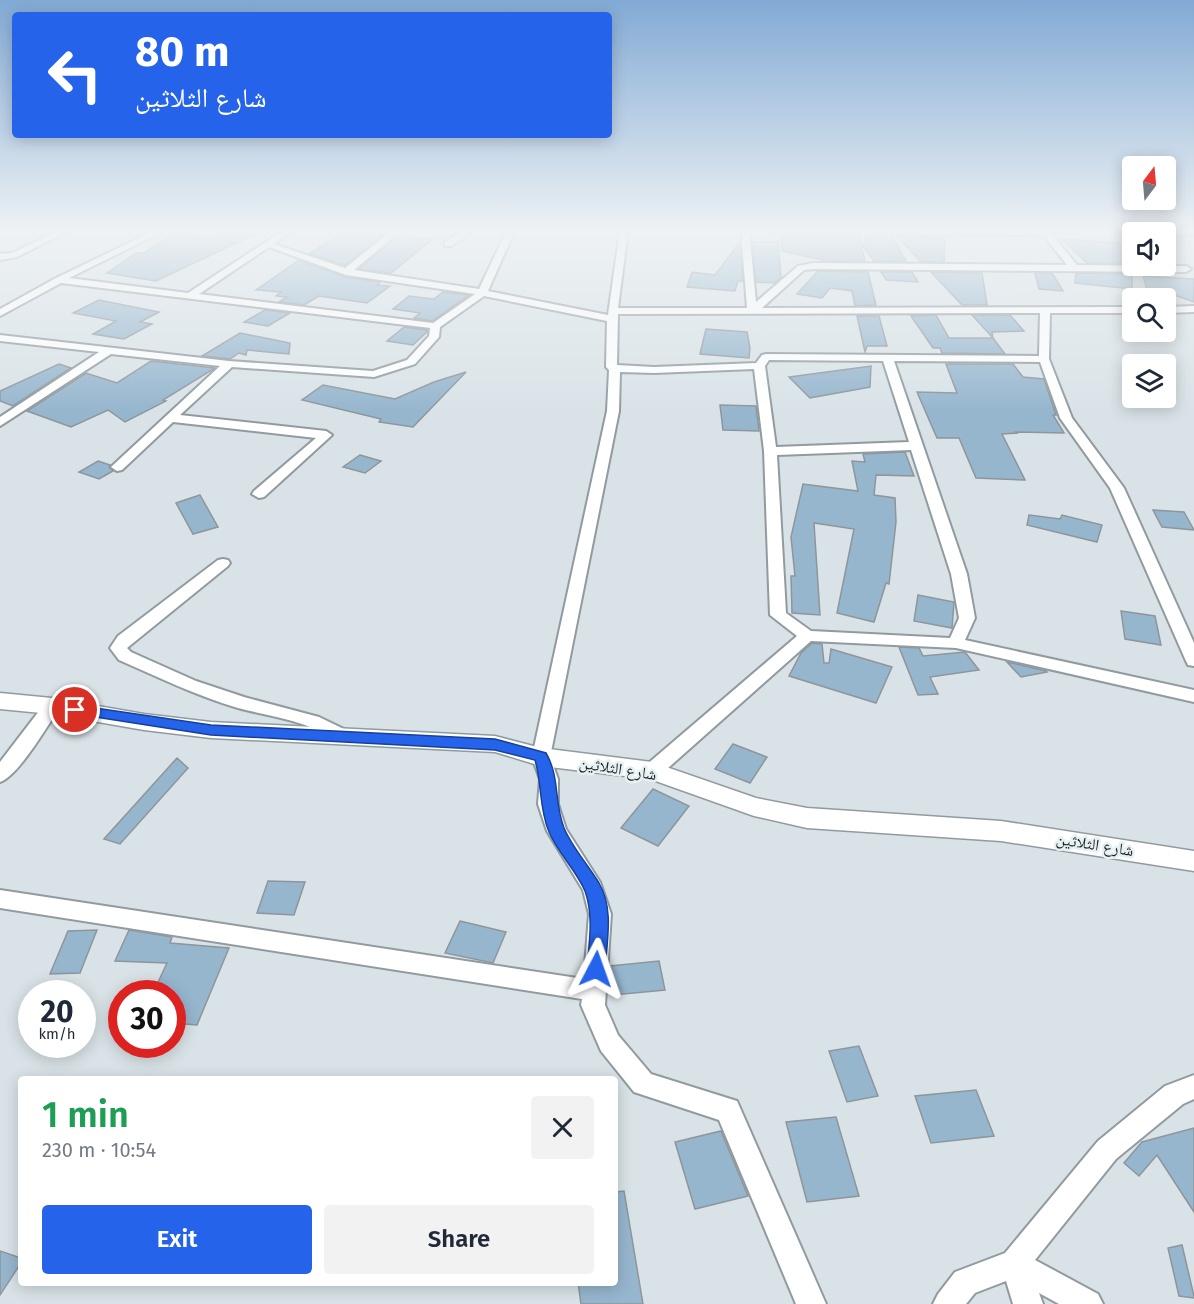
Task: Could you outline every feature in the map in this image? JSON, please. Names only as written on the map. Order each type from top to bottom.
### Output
[{"type":"street","points":[[0,313],[40,291]]},
{"type":"street","points":[[148,291],[435,326],[461,310],[483,291]]},
{"type":"street","points":[[190,296],[198,291]]},
{"type":"street","points":[[469,291],[613,315],[752,311],[1122,310]]},
{"type":"street","points":[[616,291],[613,315],[612,367],[615,368],[613,411],[541,757],[549,779],[548,804],[557,831],[593,888],[600,914],[593,1005],[609,1043],[644,1084],[728,1110],[811,1304]]},
{"type":"street","points":[[750,291],[752,311]]},
{"type":"street","points":[[752,311],[775,291]]},
{"type":"street","points":[[1176,310],[1194,309]]},
{"type":"street","points":[[1045,311],[1044,359],[1065,418],[1117,488],[1194,661]]},
{"type":"street","points":[[0,338],[107,352],[229,364],[374,374],[411,362],[434,337],[435,326]]},
{"type":"street","points":[[0,422],[107,352]]},
{"type":"street","points":[[1044,359],[766,357],[759,366],[770,451],[778,615],[807,636],[956,643],[1194,696]]},
{"type":"street","points":[[887,358],[961,585],[967,618],[956,643]]},
{"type":"street","points":[[117,467],[229,364]]},
{"type":"street","points":[[615,368],[654,370],[759,366]]},
{"type":"street","points":[[172,418],[326,435],[259,494]]},
{"type":"street","points":[[770,451],[916,446]]},
{"type":"street","points":[[223,563],[124,640],[118,648],[125,656],[190,686],[313,722],[345,737]]},
{"type":"street","points":[[652,771],[807,636]]},
{"type":"street","name":"شارع الثلاثين","points":[[0,701],[52,706],[144,722],[211,730],[495,744],[541,757],[652,771],[754,807],[807,818],[1001,831],[1194,861]]},
{"type":"street","points":[[0,775],[26,744],[52,706]]},
{"type":"street","points":[[0,899],[594,991]]},
{"type":"street","points":[[948,1304],[965,1282],[1014,1264],[1107,1150],[1174,1095],[1194,1088]]},
{"type":"street","points":[[1014,1264],[1028,1304]]},
{"type":"street","points":[[1014,1264],[1088,1304]]},
{"type":"building","points":[[267,291],[383,291],[367,303],[319,296],[304,305],[279,302],[287,297],[276,296],[281,292]]},
{"type":"building","points":[[800,291],[828,291],[822,298],[797,294]]},
{"type":"building","points":[[852,291],[873,291],[876,305],[855,306]]},
{"type":"building","points":[[949,291],[985,291],[987,305],[962,305]]},
{"type":"building","points":[[1176,291],[1194,291],[1194,302],[1177,296]]},
{"type":"building","points":[[443,292],[469,295],[432,321],[414,318],[420,313],[393,309],[409,296],[434,299]]},
{"type":"building","points":[[99,300],[159,312],[140,322],[152,324],[124,339],[93,334],[116,321],[73,313]]},
{"type":"building","points":[[265,310],[290,313],[268,326],[244,322]]},
{"type":"building","points":[[936,315],[949,338],[993,338],[1005,354],[942,353],[940,348],[933,348],[911,316]]},
{"type":"building","points":[[972,315],[1010,315],[1024,331],[992,332],[993,338]]},
{"type":"building","points":[[857,316],[879,316],[887,346],[867,346],[865,352]]},
{"type":"building","points":[[404,327],[427,330],[427,332],[413,345],[387,341]]},
{"type":"building","points":[[706,329],[747,332],[749,358],[700,354]]},
{"type":"building","points":[[240,333],[290,343],[289,354],[247,350],[246,355],[239,353],[230,359],[202,356]]},
{"type":"building","points":[[151,361],[215,368],[163,400],[166,401],[125,422],[108,410],[71,427],[27,411],[86,373],[117,383]]},
{"type":"building","points":[[59,364],[71,368],[13,406],[0,401],[0,391]]},
{"type":"building","points":[[946,364],[1013,364],[1023,377],[1044,379],[1056,415],[1053,415],[1064,433],[1002,434],[1025,480],[976,478],[959,438],[937,438],[917,392],[957,393]]},
{"type":"building","points":[[871,366],[870,387],[810,398],[789,377]]},
{"type":"building","points":[[466,372],[413,427],[379,422],[381,419],[302,400],[323,385],[395,399],[434,382]]},
{"type":"building","points":[[720,405],[756,406],[759,431],[723,430]]},
{"type":"building","points":[[905,452],[914,476],[876,475],[874,495],[895,498],[896,522],[889,584],[886,583],[874,622],[837,613],[854,529],[814,523],[820,615],[792,613],[791,576],[795,576],[791,537],[803,484],[858,491],[852,461],[865,462],[863,454]]},
{"type":"building","points":[[360,455],[381,461],[365,473],[343,467]]},
{"type":"building","points":[[98,461],[110,465],[113,471],[99,479],[79,472]]},
{"type":"building","points":[[200,495],[218,527],[193,534],[176,503]]},
{"type":"building","points":[[1153,510],[1184,512],[1194,530],[1162,527]]},
{"type":"building","points":[[1029,515],[1060,519],[1062,515],[1102,525],[1097,542],[1027,525]]},
{"type":"building","points":[[918,595],[954,602],[952,628],[914,621]]},
{"type":"building","points":[[1121,611],[1155,616],[1161,645],[1125,639]]},
{"type":"building","points":[[812,643],[822,644],[824,663],[829,663],[831,649],[892,667],[876,703],[789,676],[801,653]]},
{"type":"building","points":[[899,647],[919,648],[923,656],[965,652],[979,670],[930,677],[938,694],[918,695]]},
{"type":"building","points":[[1007,662],[1046,671],[1047,672],[1021,677]]},
{"type":"building","points":[[733,744],[767,757],[750,783],[715,769]]},
{"type":"building","points":[[177,758],[188,768],[120,844],[104,839]]},
{"type":"building","points":[[653,789],[689,806],[658,846],[621,828]]},
{"type":"building","points":[[268,881],[305,882],[294,915],[257,913]]},
{"type":"building","points":[[460,921],[506,932],[493,963],[445,953]]},
{"type":"building","points":[[97,930],[80,973],[50,974],[68,931]]},
{"type":"building","points":[[129,930],[172,937],[170,943],[229,948],[197,1025],[186,1024],[186,980],[159,980],[167,963],[115,961]]},
{"type":"building","points":[[659,961],[665,990],[613,995],[610,966]]},
{"type":"building","points":[[859,1046],[878,1096],[847,1102],[829,1051]]},
{"type":"building","points":[[976,1090],[994,1136],[931,1143],[915,1096]]},
{"type":"building","points":[[836,1117],[859,1196],[807,1202],[786,1122]]},
{"type":"building","points":[[1194,1128],[1194,1212],[1157,1155],[1139,1176],[1124,1163],[1142,1142]]},
{"type":"building","points":[[721,1131],[748,1196],[695,1209],[675,1142]]},
{"type":"building","points":[[624,1191],[643,1304],[581,1304],[579,1286],[618,1286],[618,1192]]},
{"type":"building","points":[[1182,1245],[1194,1298],[1179,1296],[1168,1248]]},
{"type":"building","points":[[0,1251],[18,1257],[18,1268],[0,1295]]},
{"type":"route","points":[[75,710],[144,722],[211,730],[495,744],[541,757],[549,779],[548,804],[557,831],[593,888],[600,914],[596,969]]}]
